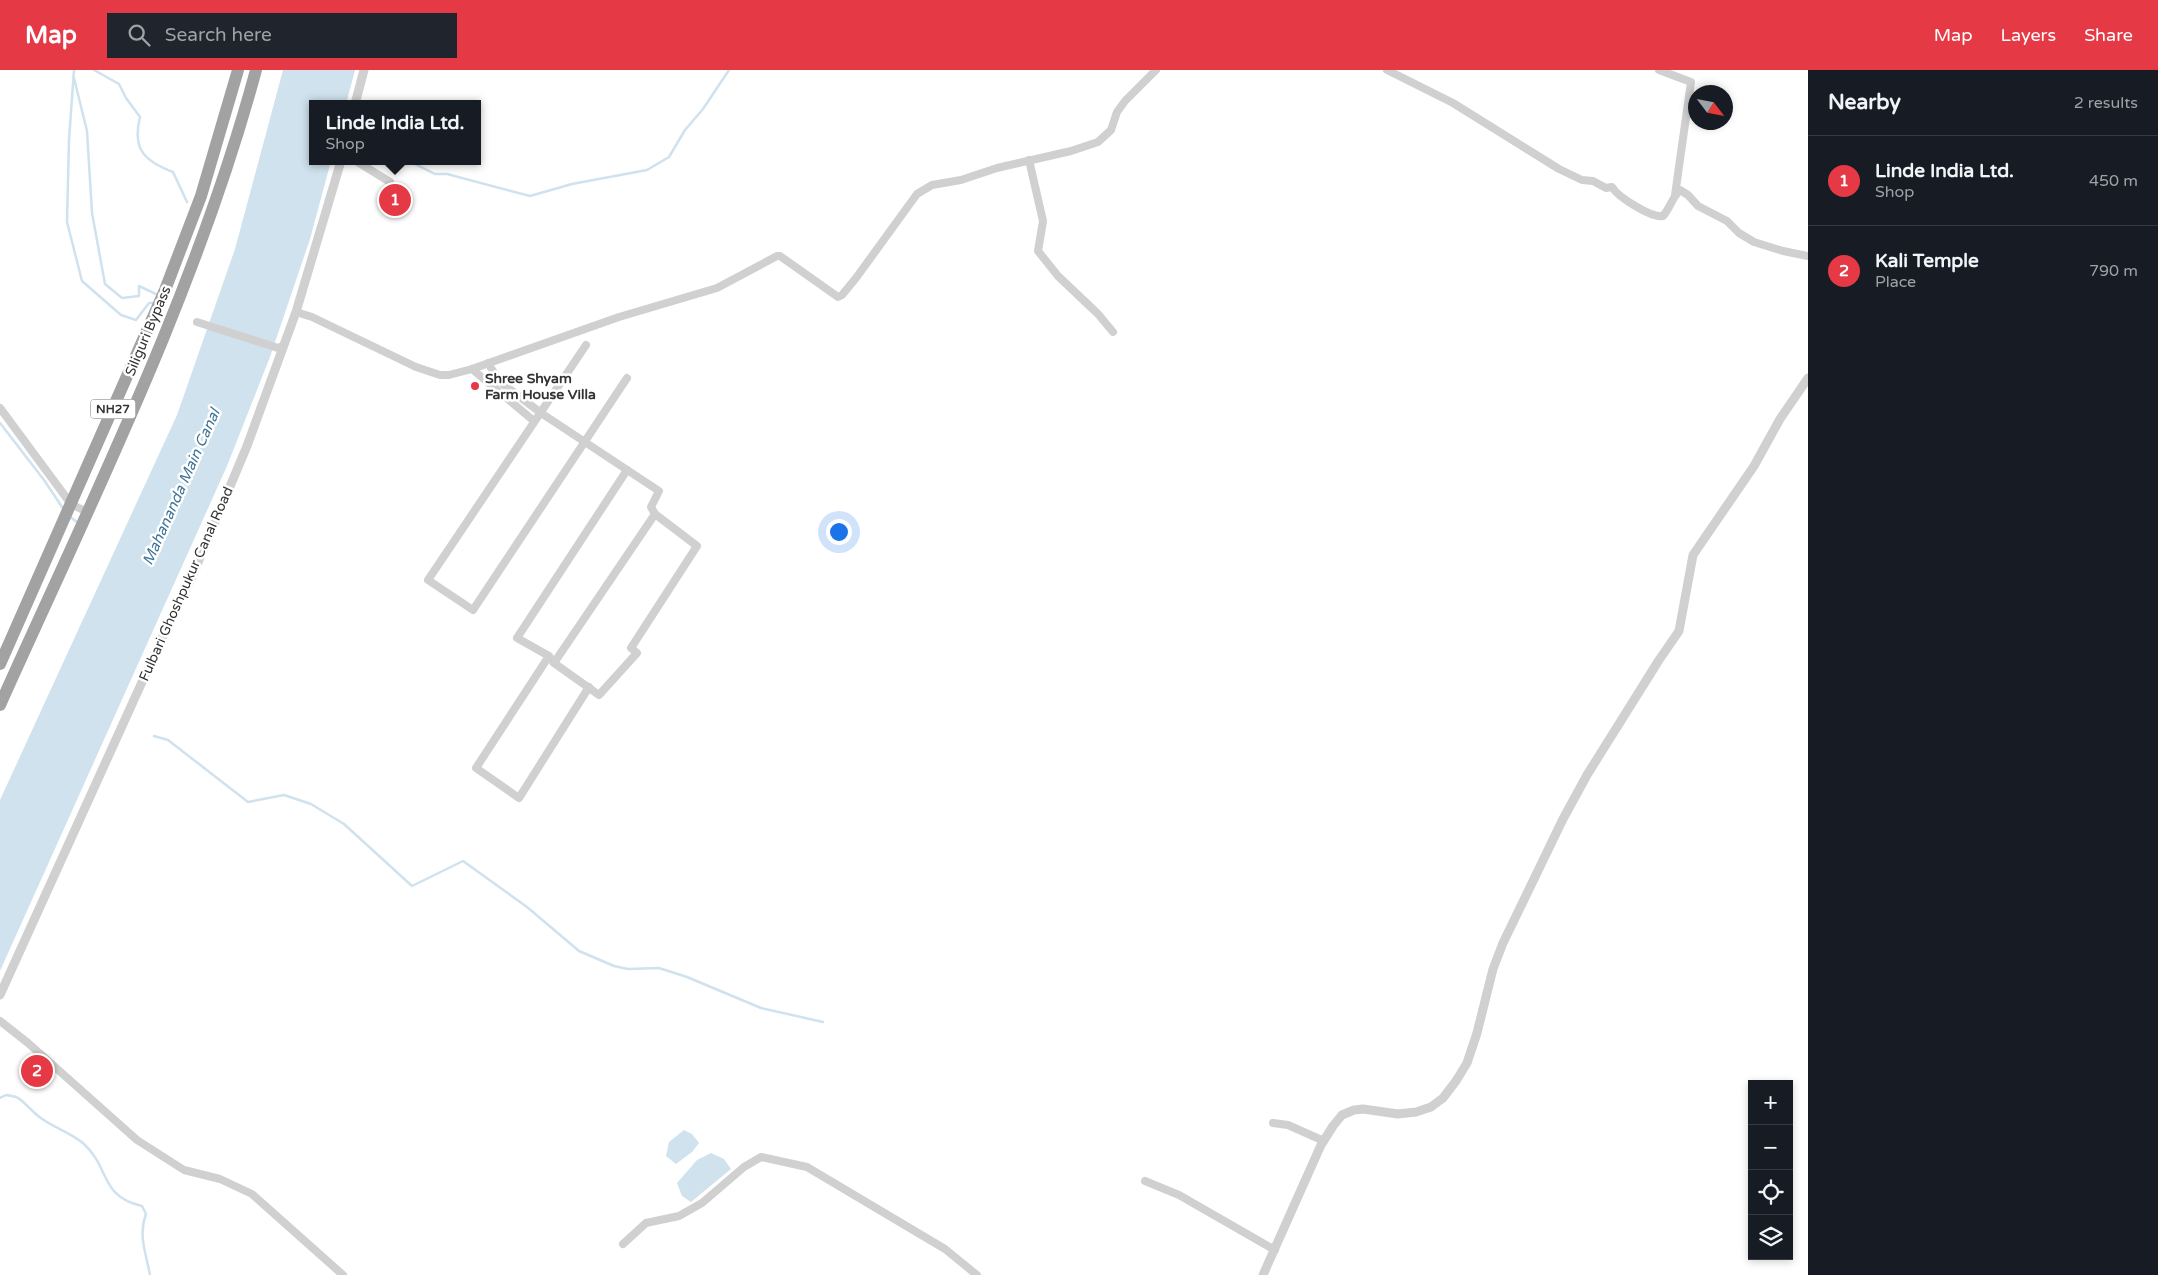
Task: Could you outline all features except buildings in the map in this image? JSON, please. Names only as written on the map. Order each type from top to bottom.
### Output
[{"type":"highway","name":"NH27","points":[[0,664],[155,315],[201,196],[238,70]]},
{"type":"highway","name":"Siliguri Bypass","points":[[0,705],[87,512],[168,325],[215,202],[256,70]]},
{"type":"street","points":[[356,100],[364,70]]},
{"type":"street","points":[[296,312],[312,316],[430,372],[449,375],[472,370],[619,317],[716,288],[777,256],[780,256],[838,298],[856,278],[920,191],[932,185],[961,180],[1029,160],[1071,151],[1101,140],[1111,130],[1117,112],[1125,101],[1156,70]]},
{"type":"street","points":[[1387,70],[1453,103],[1559,169],[1582,180],[1593,181],[1606,188],[1612,187],[1625,199],[1657,217],[1663,216],[1670,208],[1675,195],[1691,82],[1659,70]]},
{"type":"street","points":[[1029,160],[1043,221],[1038,251],[1058,276],[1098,314],[1113,332]]},
{"type":"street","name":"Fulbari Ghoshpukur Canal Road","points":[[0,995],[162,638],[191,579],[247,446],[281,346],[296,312],[340,165]]},
{"type":"street","points":[[362,165],[390,182]]},
{"type":"street","points":[[1675,195],[1680,190],[1688,195],[1698,206],[1727,221],[1739,233],[1754,242],[1782,251],[1808,256]]},
{"type":"street","points":[[201,323],[281,346]]},
{"type":"street","points":[[586,345],[428,580],[473,610],[627,378]]},
{"type":"street","points":[[488,363],[500,381],[541,413],[659,491],[650,507],[654,514],[697,546],[631,648],[637,653],[599,695],[517,638],[627,470]]},
{"type":"street","points":[[472,370],[534,421]]},
{"type":"street","points":[[1263,1275],[1324,1141],[1342,1115],[1354,1110],[1398,1114],[1416,1112],[1431,1107],[1443,1098],[1467,1063],[1493,969],[1503,943],[1582,784],[1679,631],[1693,555],[1754,466],[1780,419],[1808,378]]},
{"type":"street","points":[[0,408],[70,504],[87,512]]},
{"type":"street","points":[[589,687],[519,798],[476,768],[654,514]]},
{"type":"street","points":[[0,1021],[28,1043],[137,1140],[184,1170],[220,1179],[252,1194],[343,1275]]},
{"type":"street","points":[[1274,1123],[1288,1125],[1324,1141]]},
{"type":"street","points":[[623,1244],[646,1223],[679,1216],[702,1203],[744,1167],[761,1157],[807,1167],[945,1250],[977,1275]]},
{"type":"street","points":[[1145,1181],[1179,1195],[1275,1250]]},
{"type":"water","name":"Mahananda Main Canal","points":[[283,70],[355,70],[347,100],[309,100],[309,165],[330,165],[310,239],[270,357],[227,466],[0,971],[0,800],[177,415],[235,249]]},
{"type":"water","points":[[684,1130],[692,1134],[699,1143],[692,1152],[676,1164],[666,1156],[669,1142]]},
{"type":"water","points":[[711,1153],[724,1159],[731,1169],[691,1202],[682,1196],[677,1183],[697,1160]]},
{"type":"waterway","points":[[74,70],[69,140],[67,222],[82,281],[121,315],[136,320],[149,303],[155,303]]},
{"type":"waterway","points":[[94,70],[119,84],[126,98],[140,117],[138,128],[139,146],[154,163],[173,172],[187,202]]},
{"type":"waterway","points":[[417,165],[435,174],[447,174],[530,196],[572,184],[647,170],[669,157],[685,130],[703,109],[729,70]]},
{"type":"waterway","points":[[74,78],[87,131],[92,213],[105,284],[122,298],[139,296],[139,286],[158,295]]},
{"type":"waterway","points":[[0,423],[44,480],[64,510]]},
{"type":"waterway","points":[[69,516],[78,523]]},
{"type":"waterway","points":[[154,736],[168,740],[248,802],[284,795],[311,804],[344,824],[412,886],[463,861],[527,907],[579,951],[614,966],[628,969],[659,968],[687,977],[761,1008],[823,1022]]},
{"type":"waterway","points":[[0,1098],[6,1095],[17,1097],[46,1122],[79,1140],[92,1153],[112,1189],[129,1202],[142,1206],[146,1214],[143,1237],[150,1275]]},
{"type":"place","name":"Linde India Ltd.","points":[[395,200]]},
{"type":"place","name":"Shree Shyam Farm House Villa","points":[[475,386]]},
{"type":"place","name":"Kali Temple","points":[[37,1071]]}]
